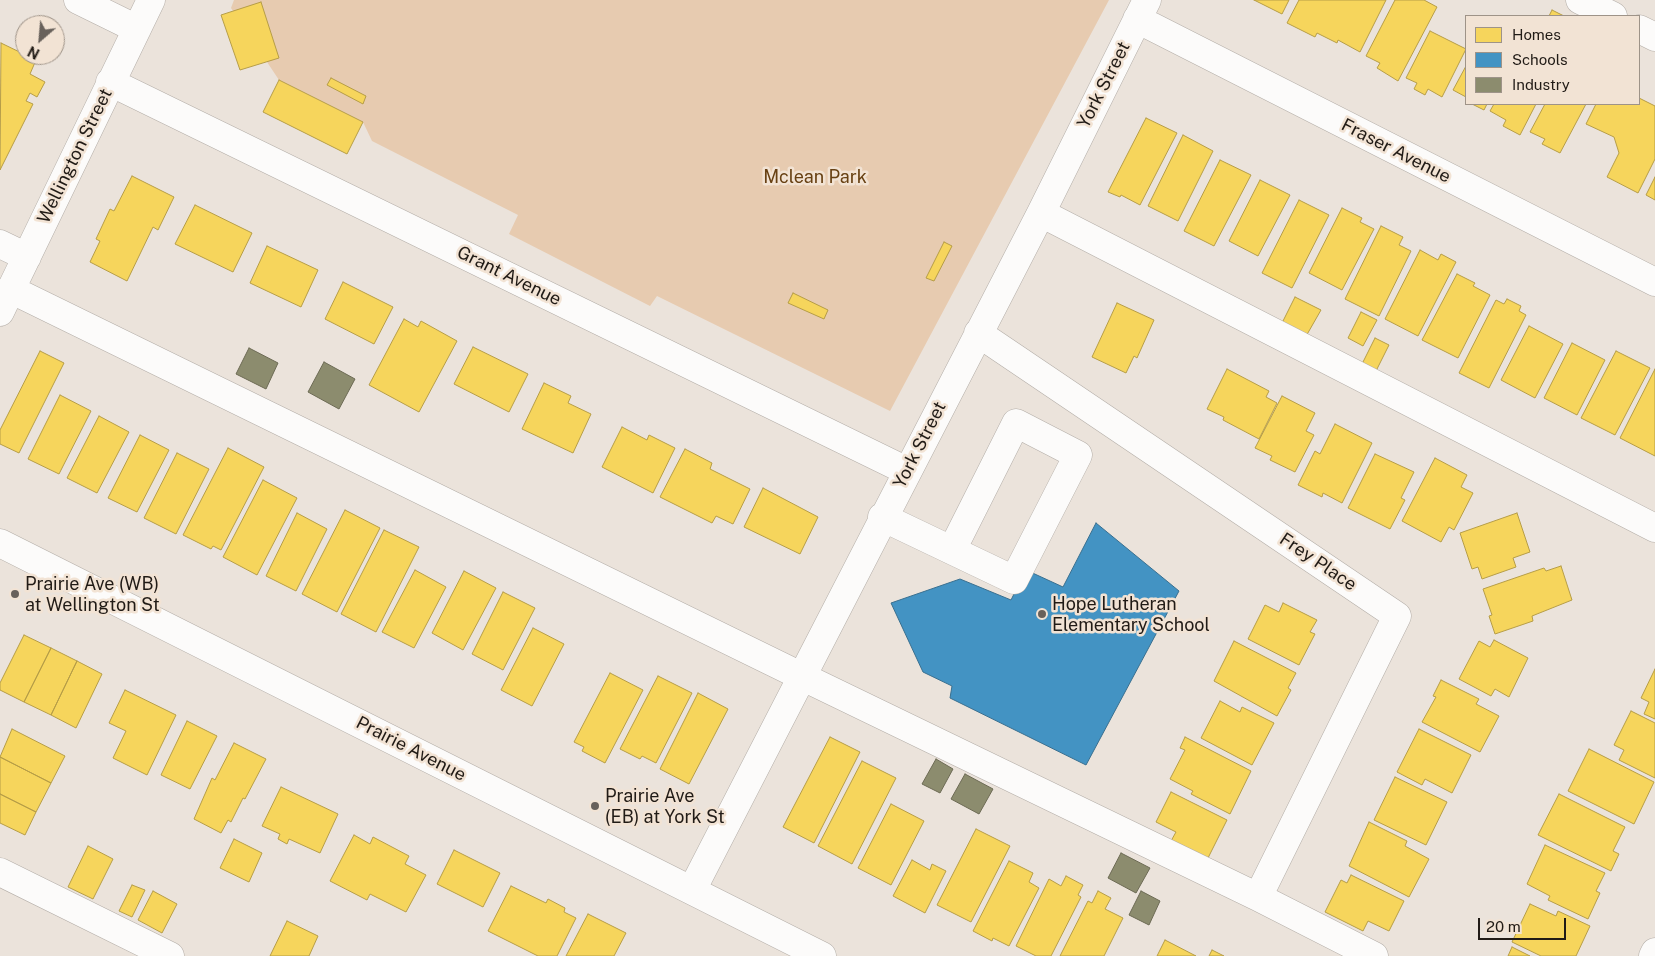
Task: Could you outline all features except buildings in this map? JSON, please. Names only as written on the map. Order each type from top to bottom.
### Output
[{"type":"street","points":[[78,0],[137,29]]},
{"type":"street","name":"Wellington Street","points":[[5,301],[151,0]]},
{"type":"street","points":[[1580,0],[1611,15]]},
{"type":"street","name":"York Street","points":[[692,890],[1142,10]]},
{"type":"street","name":"Fraser Avenue","points":[[1142,10],[1655,282]]},
{"type":"street","points":[[1640,30],[1655,37]]},
{"type":"street","name":"Grant Avenue","points":[[110,82],[907,470]]},
{"type":"street","points":[[1040,212],[1655,528]]},
{"type":"street","points":[[0,244],[27,257]]},
{"type":"street","points":[[5,301],[801,676],[1258,897],[1374,956]]},
{"type":"street","name":"Frey Place","points":[[978,333],[1397,616],[1258,897]]},
{"type":"street","points":[[882,518],[1014,580],[1078,455],[1016,423],[952,550]]},
{"type":"street","name":"Prairie Avenue","points":[[0,544],[822,956]]},
{"type":"street","points":[[0,872],[170,956]]},
{"type":"street","points":[[1653,956],[1655,952]]},
{"type":"green space","name":"Mclean Park","points":[[234,0],[1109,0],[890,411],[657,296],[650,306],[509,234],[518,215],[372,141],[363,122],[279,80],[231,8]]},
{"type":"place","name":"Prairie Ave (WB) at Wellington St","points":[[15,594]]},
{"type":"place","name":"Hope Lutheran Elementary School","points":[[1042,614]]},
{"type":"place","name":"Prairie Ave (EB) at York St","points":[[595,806]]}]
